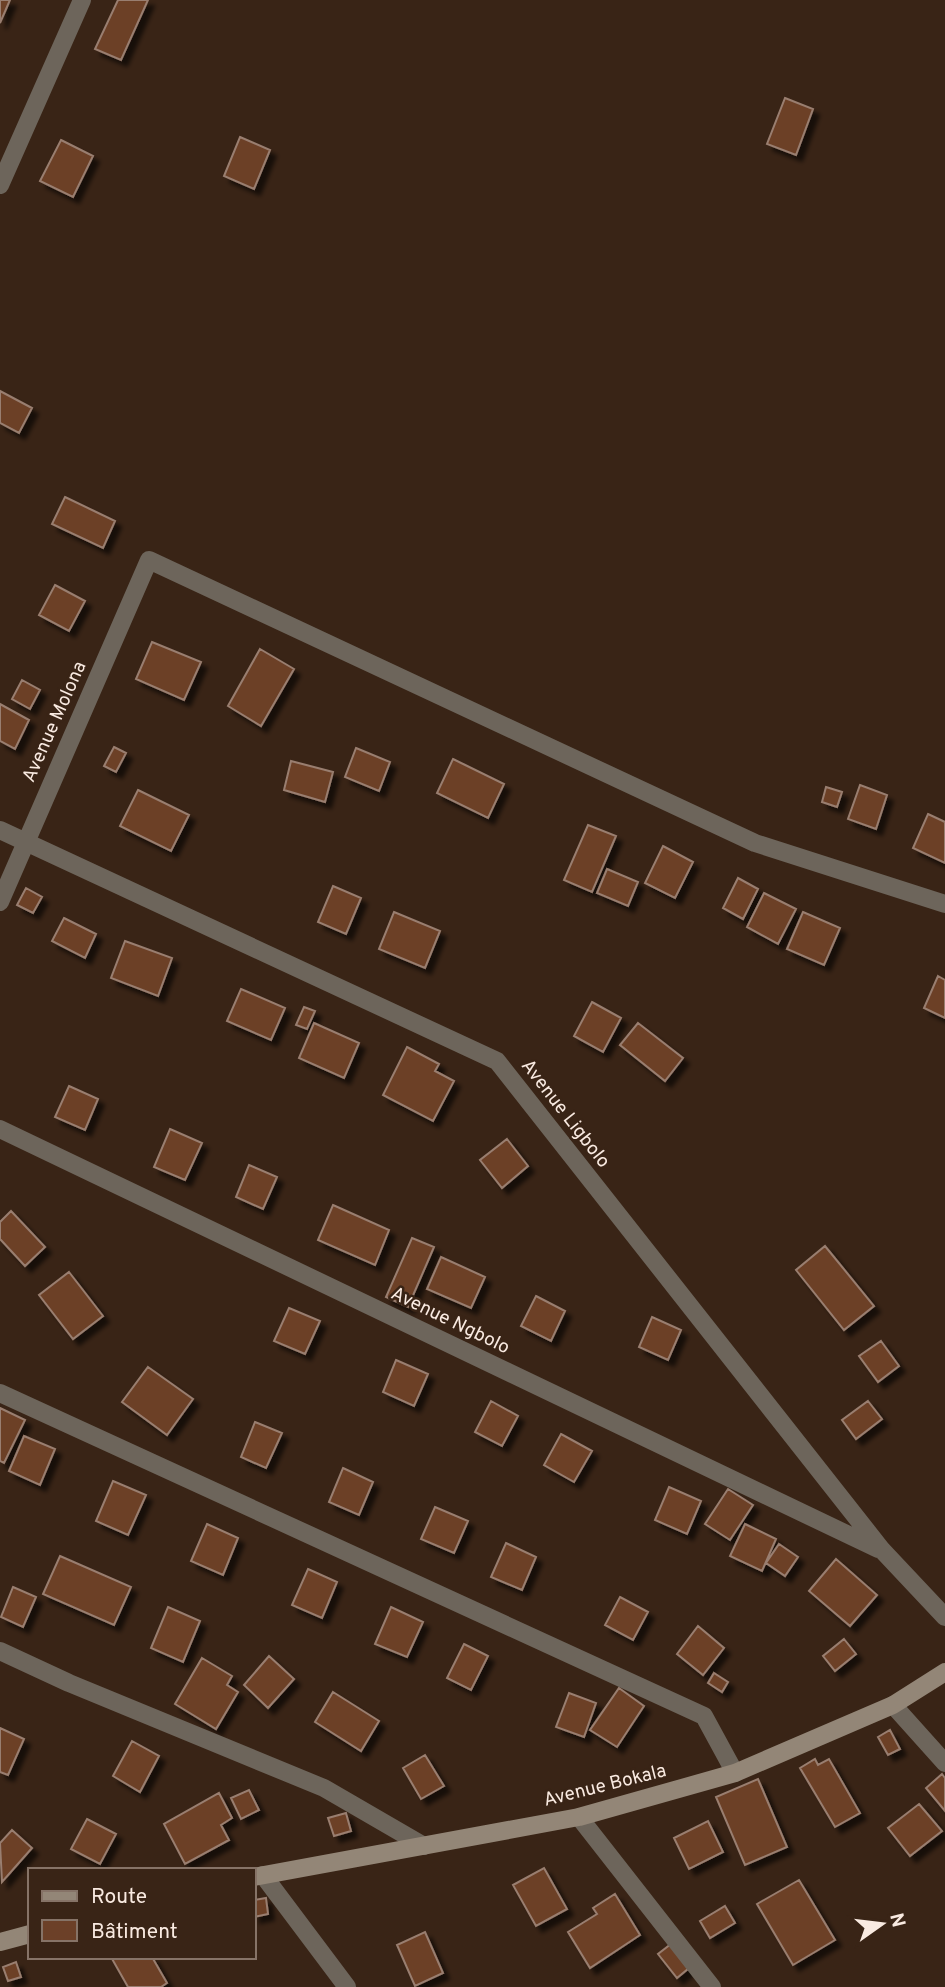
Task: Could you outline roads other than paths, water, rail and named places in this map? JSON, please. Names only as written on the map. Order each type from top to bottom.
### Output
[{"type":"street","points":[[0,185],[82,0]]},
{"type":"street","name":"Avenue Molona","points":[[0,902],[149,560],[755,843],[945,904]]},
{"type":"street","name":"Avenue Ligbolo","points":[[0,830],[497,1061],[882,1550],[945,1617]]},
{"type":"street","name":"Avenue Ngbolo","points":[[0,1129],[882,1550]]},
{"type":"street","points":[[0,1393],[704,1716],[735,1773]]},
{"type":"street","points":[[0,1651],[69,1683],[324,1788],[424,1846]]},
{"type":"street","name":"Avenue Bokala","points":[[258,1876],[579,1817],[735,1773],[893,1705],[945,1672]]},
{"type":"street","points":[[893,1705],[945,1763]]},
{"type":"street","points":[[579,1817],[712,1987]]},
{"type":"street","points":[[258,1876],[347,1987]]},
{"type":"street","points":[[0,1942],[28,1935]]}]
